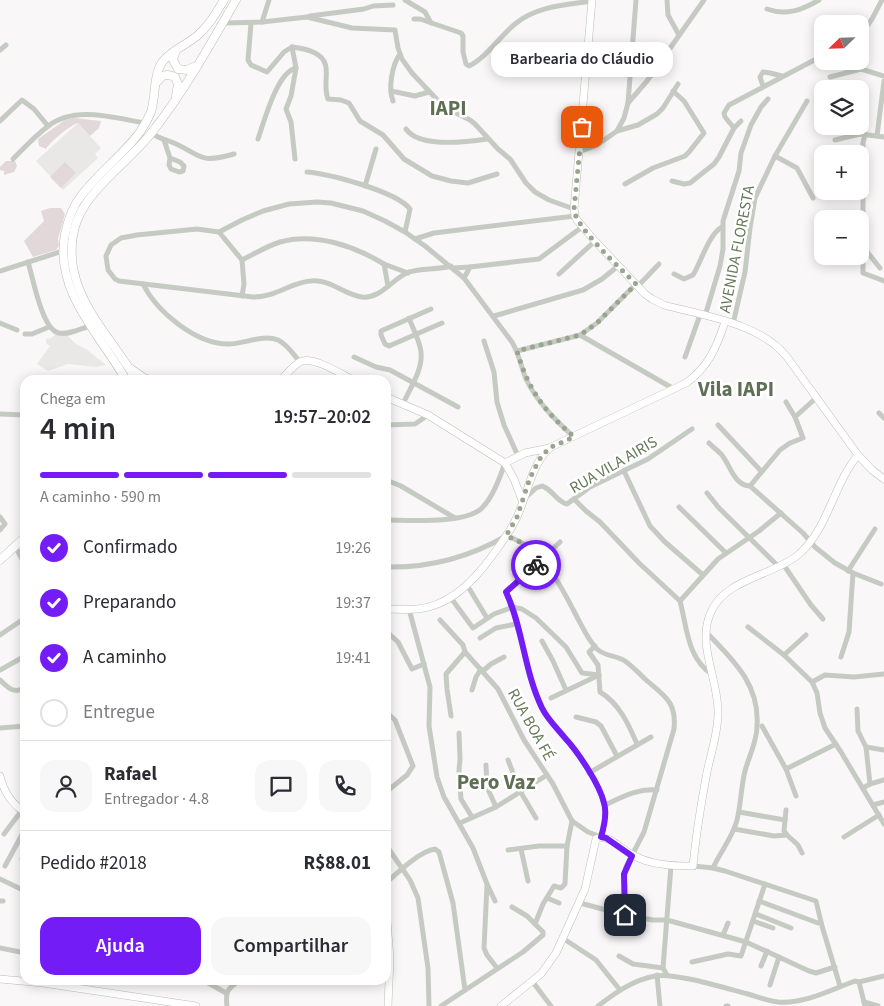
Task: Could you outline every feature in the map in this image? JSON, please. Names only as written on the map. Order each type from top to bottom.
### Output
[{"type":"main road","points":[[123,375],[90,326],[68,283],[63,251],[69,218],[79,198],[91,182],[138,134],[145,123],[150,113],[158,72],[163,61],[205,28],[224,0]]},
{"type":"main road","points":[[132,375],[81,293],[74,270],[72,248],[77,222],[87,203],[152,133],[176,100],[236,0]]},
{"type":"main road","points":[[592,1],[574,212],[582,227],[618,266],[657,303],[755,331],[777,345],[858,455],[872,470],[884,479]]},
{"type":"main road","points":[[176,50],[173,60],[178,69],[187,70],[197,65]]},
{"type":"main road","points":[[156,82],[165,75],[169,74],[174,77],[178,84],[176,100]]},
{"type":"main road","points":[[505,463],[518,456],[549,448],[574,437],[692,379],[705,366],[716,347],[725,322]]},
{"type":"main road","points":[[286,375],[300,362],[310,361],[343,375]]},
{"type":"main road","points":[[128,366],[140,375]]},
{"type":"main road","points":[[121,372],[126,375]]},
{"type":"main road","points":[[391,398],[428,415],[505,463],[522,500]]},
{"type":"main road","points":[[391,609],[409,610],[434,605],[451,598],[467,585],[487,563],[506,536],[517,517],[534,468],[549,448]]},
{"type":"main road","points":[[501,1006],[532,981],[548,964],[564,939],[580,903],[595,841],[601,837],[606,838],[632,856],[653,863],[671,866],[693,866],[705,783],[719,729],[718,705],[707,648],[706,632],[711,611],[724,595],[781,566],[800,553],[811,541],[820,526],[846,472],[858,455]]},
{"type":"main road","points":[[1,558],[20,542]]},
{"type":"main road","points":[[0,776],[7,795],[13,804],[20,808]]},
{"type":"main road","points":[[0,979],[20,981]]},
{"type":"main road","points":[[56,985],[196,1006]]},
{"type":"main road","points":[[388,985],[388,1006]]},
{"type":"street","points":[[262,22],[269,0]]},
{"type":"street","points":[[405,0],[425,12],[431,23]]},
{"type":"street","points":[[617,131],[624,118],[628,103],[636,0]]},
{"type":"street","points":[[667,0],[668,15],[679,35]]},
{"type":"street","points":[[628,103],[647,81],[704,0]]},
{"type":"street","points":[[767,9],[781,13],[792,12],[819,0]]},
{"type":"street","points":[[869,23],[882,0]]},
{"type":"street","points":[[414,19],[463,34],[464,58],[466,64],[470,66],[479,60],[514,24],[527,16],[553,7],[592,1]]},
{"type":"street","points":[[223,23],[262,22],[364,9],[373,6],[393,5]]},
{"type":"street","points":[[307,17],[352,28],[395,30],[400,54],[406,66],[429,92],[446,109],[470,120],[487,139],[510,159],[526,183],[535,192],[574,212]]},
{"type":"street","points":[[251,23],[248,60],[251,64],[267,72],[284,52],[292,47],[306,48],[322,58],[326,64],[326,94],[328,99],[349,103],[360,121],[383,135],[410,164],[432,176],[468,183],[497,174]]},
{"type":"street","points":[[0,50],[6,45]]},
{"type":"street","points":[[292,47],[296,68],[291,96],[286,109],[292,122],[295,158]]},
{"type":"street","points":[[393,100],[391,91],[394,68],[400,54]]},
{"type":"street","points":[[734,128],[725,116],[725,110],[729,105],[814,60]]},
{"type":"street","points":[[258,139],[268,106],[287,73],[296,68]]},
{"type":"street","points":[[830,77],[861,69],[884,76]]},
{"type":"street","points":[[763,86],[760,77],[763,72],[782,76]]},
{"type":"street","points":[[877,136],[884,81]]},
{"type":"street","points":[[579,152],[597,145],[617,131],[638,125],[656,114],[663,108],[678,84]]},
{"type":"street","points":[[625,184],[653,168],[685,156],[698,142],[704,132],[684,102],[673,90]]},
{"type":"street","points":[[391,91],[415,96],[429,92]]},
{"type":"street","points":[[686,357],[714,289],[723,249],[722,227],[738,175],[741,153],[748,131],[761,107],[768,99]]},
{"type":"street","points":[[0,121],[22,100],[34,109],[48,126]]},
{"type":"street","name":"AVENIDA FLORESTA","points":[[733,324],[745,272],[755,198],[775,156],[807,101]]},
{"type":"street","points":[[13,159],[48,126],[69,116],[82,115],[145,123]]},
{"type":"street","points":[[672,181],[684,184],[690,182],[714,164],[734,128],[740,121]]},
{"type":"street","points":[[406,129],[413,136],[446,142],[487,139]]},
{"type":"street","points":[[152,133],[203,158],[215,158],[234,154]]},
{"type":"street","points":[[835,140],[858,135]]},
{"type":"street","points":[[864,210],[863,143],[865,135]]},
{"type":"street","points":[[869,135],[884,137]]},
{"type":"street","points":[[164,140],[170,158]]},
{"type":"street","points":[[365,186],[376,149]]},
{"type":"street","points":[[775,156],[797,168],[813,198]]},
{"type":"street","points":[[306,172],[330,175],[365,186],[391,197],[408,207],[410,213],[405,232]]},
{"type":"street","points":[[408,272],[374,295],[360,297],[314,280],[306,281],[270,295],[261,297],[242,296],[124,283],[114,279],[108,270],[106,256],[111,245],[121,238],[128,236],[197,229],[219,232],[263,212],[289,204],[317,202],[348,206],[363,211],[405,232],[464,278],[494,316],[517,351],[526,379],[534,394],[544,408],[574,437]]},
{"type":"street","points":[[415,239],[434,232],[574,212]]},
{"type":"street","points":[[242,260],[280,242],[314,239],[345,246],[384,264],[408,272],[470,267],[539,259],[582,227]]},
{"type":"street","points":[[674,274],[684,279],[693,276],[712,236],[722,227]]},
{"type":"street","points":[[219,232],[242,260],[244,284],[242,296]]},
{"type":"street","points":[[559,274],[595,241]]},
{"type":"street","points":[[0,270],[63,251]]},
{"type":"street","points":[[869,254],[880,268]]},
{"type":"street","points":[[28,262],[49,327],[55,332],[64,333],[90,326]]},
{"type":"street","points":[[384,264],[388,286]]},
{"type":"street","points":[[517,351],[580,335],[597,323],[659,264]]},
{"type":"street","points":[[863,265],[863,273],[884,281]]},
{"type":"street","points":[[494,316],[583,290],[602,279],[618,266]]},
{"type":"street","points":[[464,278],[470,267]]},
{"type":"street","points":[[143,284],[149,294],[167,314],[201,338],[228,344],[263,338],[273,339],[285,345],[300,362]]},
{"type":"street","points":[[431,309],[381,332],[385,344],[388,346],[442,323]]},
{"type":"street","points":[[403,404],[421,360],[421,350],[410,318]]},
{"type":"street","points":[[0,323],[17,330]]},
{"type":"street","points":[[25,334],[32,334],[49,327]]},
{"type":"street","points":[[580,335],[674,389]]},
{"type":"street","points":[[484,341],[494,372],[497,402],[504,425],[518,456]]},
{"type":"street","points":[[354,357],[376,367],[390,370],[458,407]]},
{"type":"street","points":[[795,417],[816,398]]},
{"type":"street","points":[[750,486],[784,446],[803,438],[795,417],[786,402]]},
{"type":"street","points":[[879,413],[884,418]]},
{"type":"street","points":[[0,414],[20,416]]},
{"type":"street","points":[[391,425],[417,424],[428,415]]},
{"type":"street","points":[[718,425],[762,471]]},
{"type":"street","name":"RUA VILA AIRIS","points":[[522,500],[542,486],[548,488],[565,504],[590,487],[668,447],[692,429]]},
{"type":"street","points":[[709,443],[722,455],[733,475],[746,486],[750,486],[823,553],[850,572],[881,584]]},
{"type":"street","points":[[391,520],[470,516],[483,507],[491,496],[505,463]]},
{"type":"street","points":[[624,471],[650,526],[664,542],[704,575]]},
{"type":"street","points":[[391,482],[455,518]]},
{"type":"street","points":[[707,493],[719,508],[781,566],[823,619]]},
{"type":"street","points":[[574,499],[680,601],[695,658],[704,670],[712,674]]},
{"type":"street","points":[[679,507],[720,545],[726,554]]},
{"type":"street","points":[[680,601],[713,564],[750,538],[780,513]]},
{"type":"street","points":[[0,530],[5,524],[1,518]]},
{"type":"street","points":[[841,657],[848,632],[850,572],[875,529]]},
{"type":"street","points":[[391,567],[421,567],[449,561],[481,550],[506,536],[521,541],[541,560],[563,589],[588,638],[595,646],[607,656],[626,662],[668,700],[673,714],[674,729],[644,832],[624,874],[625,915]]},
{"type":"street","points":[[560,542],[506,592],[513,608],[534,688],[546,716],[572,746],[605,804],[601,837]]},
{"type":"street","points":[[15,546],[20,556]]},
{"type":"street","points":[[467,585],[487,618]]},
{"type":"street","points":[[451,598],[468,624],[474,628],[487,618],[513,608],[522,609],[530,613],[560,640],[571,653],[582,673],[599,675]]},
{"type":"street","points":[[409,610],[430,687],[429,726],[433,745],[434,766],[444,797],[460,822],[473,848],[495,901]]},
{"type":"street","name":"RUA BOA FÉ","points":[[440,620],[463,645],[465,652],[502,695],[524,740],[547,775],[572,821],[588,832],[601,837]]},
{"type":"street","points":[[0,635],[20,621]]},
{"type":"street","points":[[480,638],[496,628],[516,624]]},
{"type":"street","points":[[748,627],[784,655],[812,682],[817,694],[822,721],[884,824]]},
{"type":"street","points":[[706,632],[743,673],[748,682],[755,698],[757,726],[734,829],[712,868]]},
{"type":"street","points":[[391,636],[398,642],[412,669],[424,664]]},
{"type":"street","points":[[784,655],[806,636]]},
{"type":"street","points":[[542,641],[566,690]]},
{"type":"street","points":[[595,646],[589,652],[596,661],[600,692],[611,700],[620,712],[637,744]]},
{"type":"street","points":[[451,716],[446,674],[465,652]]},
{"type":"street","points":[[472,690],[476,677],[482,670],[504,658]]},
{"type":"street","points":[[0,670],[20,659]]},
{"type":"street","points":[[812,682],[825,675],[854,677],[884,674]]},
{"type":"street","points":[[551,698],[599,675]]},
{"type":"street","points":[[0,680],[13,691],[20,690]]},
{"type":"street","points":[[857,709],[858,731],[866,747],[870,784]]},
{"type":"street","points":[[391,716],[395,720],[408,751],[413,769],[391,788]]},
{"type":"street","points":[[576,717],[596,722],[601,726],[617,756]]},
{"type":"street","points":[[0,728],[20,726]]},
{"type":"street","points":[[762,726],[786,769],[796,796]]},
{"type":"street","points":[[460,733],[459,777],[462,799],[472,817]]},
{"type":"street","points":[[589,773],[651,737]]},
{"type":"street","points":[[786,769],[836,744]]},
{"type":"street","points":[[866,747],[884,750]]},
{"type":"street","points":[[508,760],[520,791],[536,818]]},
{"type":"street","points":[[486,765],[487,787],[496,807]]},
{"type":"street","points":[[460,822],[496,807],[547,775]]},
{"type":"street","points":[[863,788],[884,780]]},
{"type":"street","points":[[605,804],[637,791],[657,790]]},
{"type":"street","points":[[873,805],[884,802]]},
{"type":"street","points":[[786,810],[784,826],[787,835],[798,845],[802,853]]},
{"type":"street","points":[[739,812],[785,820]]},
{"type":"street","points":[[844,837],[879,815]]},
{"type":"street","points":[[4,834],[20,816]]},
{"type":"street","points":[[535,924],[554,886],[562,888],[565,884],[567,846],[572,821]]},
{"type":"street","points":[[734,829],[768,835],[787,835]]},
{"type":"street","points":[[5,866],[20,839]]},
{"type":"street","points":[[508,850],[539,846],[567,846]]},
{"type":"street","points":[[521,848],[528,881]]},
{"type":"street","points":[[391,879],[429,851],[435,850],[441,858],[453,903],[465,990]]},
{"type":"street","points":[[391,851],[414,888],[422,916],[428,968],[429,1006]]},
{"type":"street","points":[[667,975],[663,968],[671,866]]},
{"type":"street","points":[[693,866],[712,868],[816,901],[840,986]]},
{"type":"street","points":[[0,879],[20,889]]},
{"type":"street","points":[[487,884],[484,948],[497,968]]},
{"type":"street","points":[[692,962],[728,954],[741,956],[756,914],[764,884]]},
{"type":"street","points":[[547,898],[559,903]]},
{"type":"street","points":[[760,901],[818,923]]},
{"type":"street","points":[[580,903],[625,915],[653,920],[667,920],[723,935],[746,942],[809,971],[816,972],[835,967]]},
{"type":"street","points":[[441,1006],[534,943],[544,934],[527,916],[512,906]]},
{"type":"street","points":[[756,914],[791,928]]},
{"type":"street","points":[[753,921],[773,928]]},
{"type":"street","points":[[723,935],[728,923]]},
{"type":"street","points":[[564,939],[596,960],[620,990]]},
{"type":"street","points":[[0,948],[20,952]]},
{"type":"street","points":[[761,966],[767,951]]},
{"type":"street","points":[[619,956],[633,964],[663,968]]},
{"type":"street","points":[[770,985],[779,957]]},
{"type":"street","points":[[660,1006],[656,976],[663,968]]},
{"type":"street","points":[[598,1006],[633,983],[656,976],[667,975],[778,1002],[803,1000],[855,981],[860,982],[884,976]]},
{"type":"street","points":[[532,981],[552,1006]]},
{"type":"street","points":[[860,982],[865,1004],[878,1006]]},
{"type":"street","points":[[212,985],[226,993]]},
{"type":"street","points":[[226,993],[235,985]]},
{"type":"street","points":[[226,993],[227,1006]]},
{"type":"street","points":[[760,1006],[762,998]]},
{"type":"shaded area","points":[[74,118],[101,121],[99,128],[90,136],[78,123],[60,134],[46,149],[39,146],[38,139],[65,120]]},
{"type":"shaded area","points":[[78,123],[101,148],[95,154],[98,158],[63,190],[36,161]]},
{"type":"shaded area","points":[[6,161],[15,161],[17,166],[14,172],[4,175],[4,171],[0,170],[0,167]]},
{"type":"shaded area","points":[[65,162],[76,173],[61,188],[50,177]]},
{"type":"shaded area","points":[[50,208],[61,208],[65,214],[58,239],[59,246],[56,250],[33,257],[24,241],[44,221],[41,211]]},
{"type":"shaded area","points":[[56,334],[67,335],[76,344],[86,349],[106,365],[96,367],[68,364],[48,371],[37,364],[50,346],[46,343],[46,339]]},
{"type":"way so far","points":[[536,565],[541,560],[532,551],[521,541],[506,536],[517,517],[530,478],[539,460],[549,448],[574,437],[544,408],[534,394],[526,379],[517,351],[580,335],[597,323],[636,284],[582,227],[575,216],[574,209],[582,127]]},
{"type":"place","name":"Barbearia do Cláudio","points":[[582,127]]},
{"type":"district","name":"IAPI","points":[[448,108]]},
{"type":"district","name":"Vila IAPI","points":[[736,389]]},
{"type":"district","name":"Pero Vaz","points":[[496,782]]},
{"type":"route","points":[[536,565],[506,592],[512,605],[534,688],[546,716],[572,746],[598,788],[605,804],[601,837],[606,838],[632,856],[624,874],[625,915]]}]
